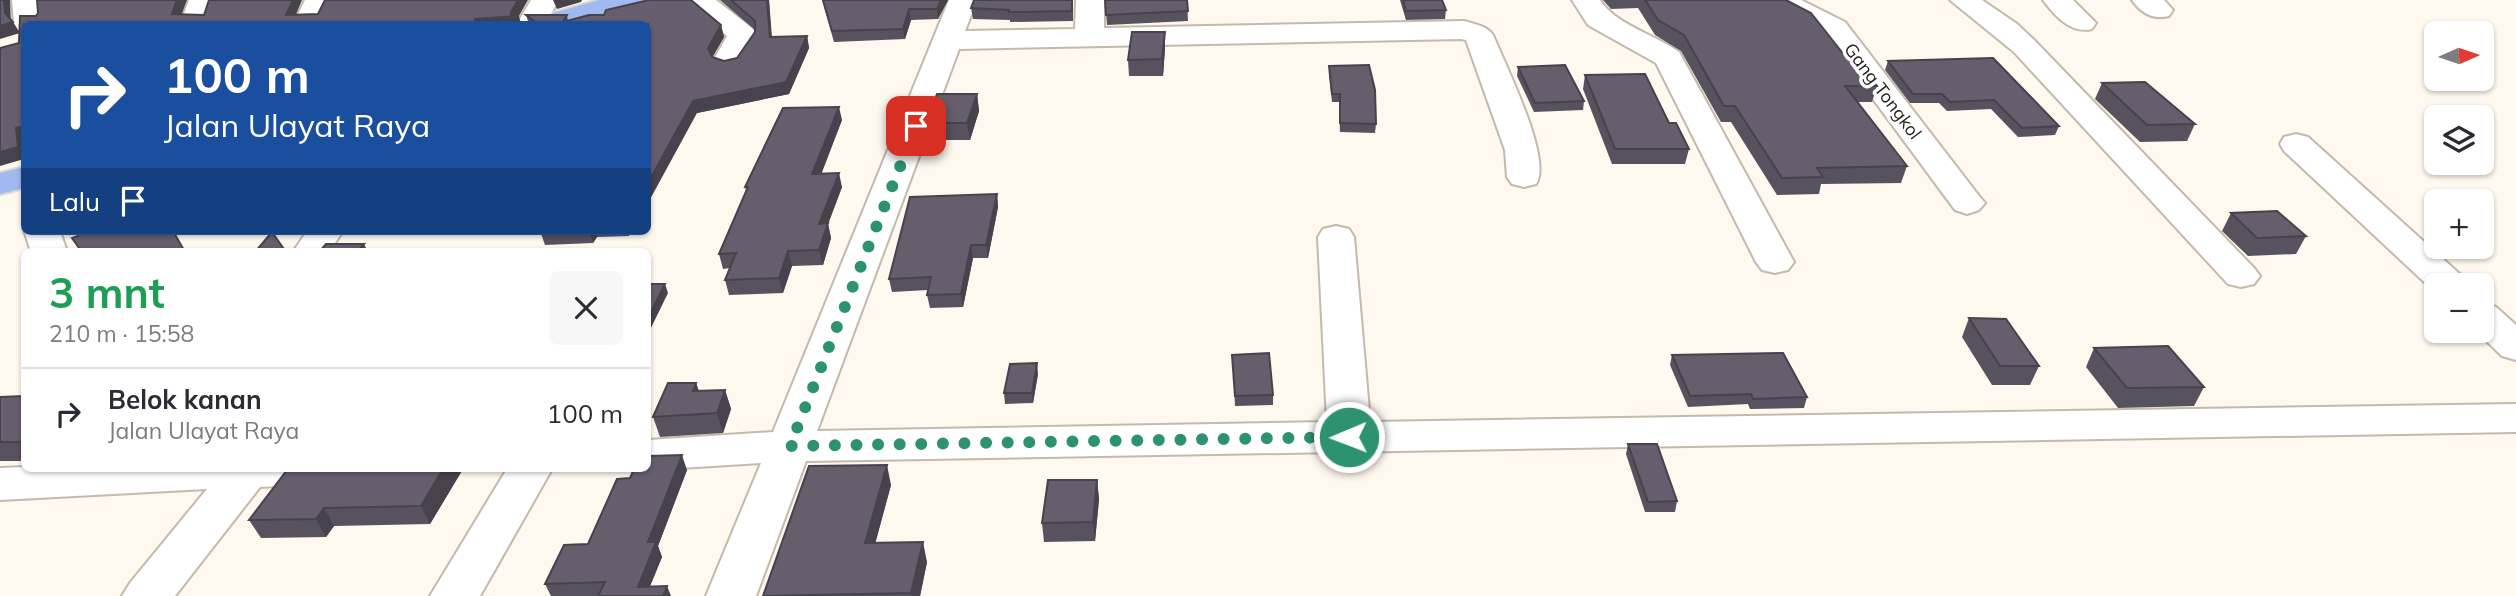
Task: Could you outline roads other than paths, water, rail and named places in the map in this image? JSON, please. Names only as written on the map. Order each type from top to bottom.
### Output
[{"type":"main road","points":[[589,19],[630,0]]},
{"type":"main road","points":[[0,184],[21,178]]},
{"type":"street","points":[[24,21],[26,0]]},
{"type":"street","points":[[195,21],[203,0]]},
{"type":"street","points":[[308,21],[319,0]]},
{"type":"street","points":[[533,21],[545,0]]},
{"type":"street","points":[[699,0],[743,38],[728,61]]},
{"type":"street","points":[[731,596],[963,0]]},
{"type":"street","points":[[1089,39],[1090,0]]},
{"type":"street","points":[[1394,0],[1399,30]]},
{"type":"street","points":[[1586,0],[1598,19],[1651,46],[1668,58],[1775,262]]},
{"type":"street","name":"Gang Tongkol","points":[[1780,0],[1835,28],[1967,203]]},
{"type":"street","points":[[1964,0],[2007,30],[2024,46],[2241,276]]},
{"type":"street","points":[[2057,0],[2082,23]]},
{"type":"street","points":[[949,40],[1089,39],[1300,22],[1399,30],[1464,30],[1479,35],[1522,150],[1524,177]]},
{"type":"street","points":[[2296,144],[2437,273]]},
{"type":"street","points":[[1336,237],[1349,437]]},
{"type":"street","points":[[2494,326],[2516,346]]},
{"type":"street","points":[[651,455],[790,446],[2516,418]]},
{"type":"street","points":[[0,484],[213,472]]},
{"type":"street","points":[[147,596],[246,472]]},
{"type":"street","points":[[455,596],[528,472]]}]
